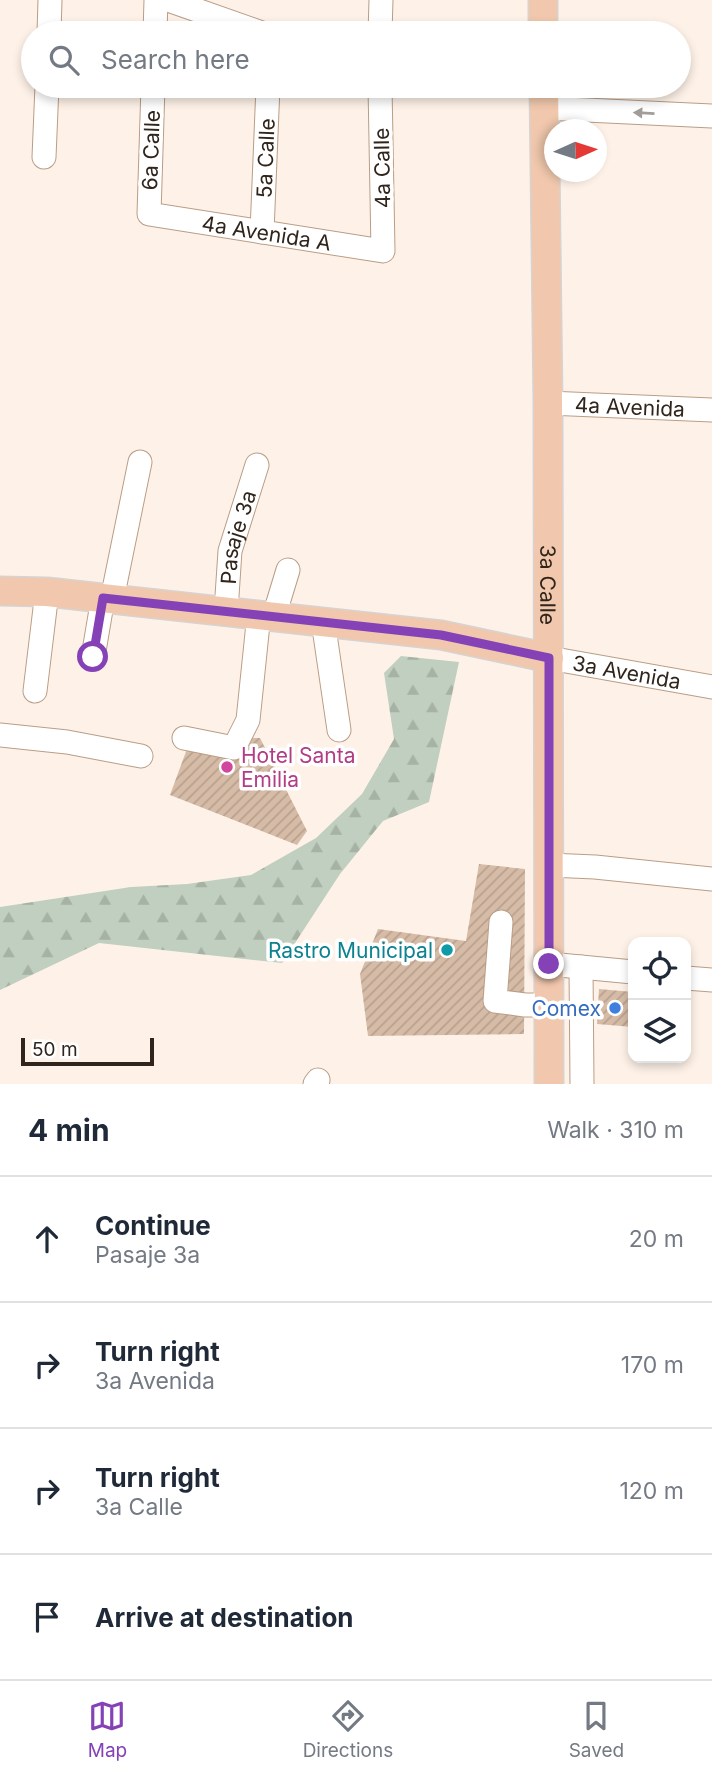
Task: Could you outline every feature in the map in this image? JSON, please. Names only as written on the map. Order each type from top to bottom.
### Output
[{"type":"main road","points":[[543,0],[543,21]]},
{"type":"main road","name":"3a Calle","points":[[544,98],[548,403],[549,1084]]},
{"type":"main road","name":"3a Avenida","points":[[0,591],[47,592],[441,635],[549,658]]},
{"type":"street","points":[[49,21],[50,0]]},
{"type":"street","points":[[155,21],[156,0]]},
{"type":"street","points":[[168,0],[228,21]]},
{"type":"street","points":[[380,21],[381,0]]},
{"type":"street","points":[[44,158],[46,98]]},
{"type":"street","name":"6a Calle","points":[[149,214],[153,98]]},
{"type":"street","name":"5a Calle","points":[[262,232],[268,98]]},
{"type":"street","name":"4a Calle","points":[[380,98],[383,251]]},
{"type":"street","points":[[553,98],[712,116]]},
{"type":"street","name":"4a Avenida A","points":[[149,214],[383,251]]},
{"type":"street","name":"4a Avenida","points":[[548,403],[712,410]]},
{"type":"street","points":[[93,657],[141,462]]},
{"type":"street","name":"Pasaje 3a","points":[[226,611],[230,551],[257,465]]},
{"type":"street","points":[[184,738],[234,748],[248,720],[267,615],[288,570]]},
{"type":"street","points":[[35,691],[47,592]]},
{"type":"street","points":[[323,621],[339,730]]},
{"type":"street","name":"3a Avenida","points":[[549,658],[712,687]]},
{"type":"street","points":[[0,734],[67,742],[141,756]]},
{"type":"street","points":[[549,865],[712,879]]},
{"type":"street","points":[[501,922],[495,1001],[549,1005]]},
{"type":"street","points":[[549,964],[628,972]]},
{"type":"street","points":[[581,967],[582,1084]]},
{"type":"street","points":[[691,978],[712,980]]},
{"type":"green space","points":[[401,656],[459,662],[429,802],[383,821],[340,874],[282,963],[99,943],[0,990],[0,907],[131,887],[187,884],[251,875],[316,838],[362,794],[394,739],[384,673]]},
{"type":"building","name":"Hotel Santa Emilia","points":[[191,738],[260,738],[307,831],[297,845],[170,795]]},
{"type":"building","name":"Rastro Municipal","points":[[479,864],[525,869],[524,1034],[368,1036],[360,974],[378,929],[466,941]]},
{"type":"building","name":"Comex","points":[[599,989],[628,992],[628,1027],[597,1024]]},
{"type":"place","name":"Hotel Santa Emilia","points":[[227,767]]},
{"type":"place","name":"Rastro Municipal","points":[[447,950]]},
{"type":"place","name":"Comex","points":[[615,1008]]},
{"type":"route","points":[[93,657],[103,598],[441,635],[549,658],[549,964]]}]
